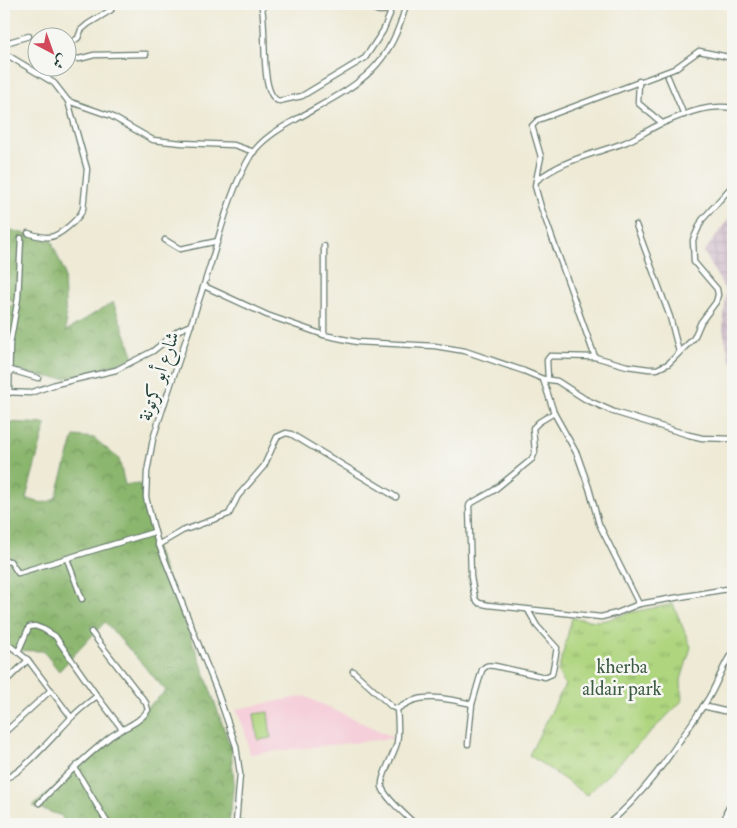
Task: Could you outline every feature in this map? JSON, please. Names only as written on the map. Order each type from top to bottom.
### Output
[{"type":"street","points":[[261,4],[264,20],[267,83],[271,95],[279,101],[302,96],[365,58],[383,31],[390,14],[389,10],[379,11],[374,9],[372,4]]},
{"type":"street","name":"شارع أبو كرتونة","points":[[236,823],[240,774],[236,746],[154,532],[146,497],[148,459],[234,190],[242,172],[254,152],[278,130],[351,89],[371,72],[385,54],[396,33],[406,4]]},
{"type":"street","points":[[78,37],[81,30],[88,24],[111,10]]},
{"type":"street","points":[[4,45],[28,36]]},
{"type":"street","points":[[595,357],[535,186],[541,161],[533,123],[543,117],[674,69],[699,51],[733,58]]},
{"type":"street","points":[[4,53],[57,85],[68,101],[86,165],[87,178],[83,209],[76,220],[54,236],[28,234]]},
{"type":"street","points":[[78,58],[146,54]]},
{"type":"street","points":[[668,76],[684,115]]},
{"type":"street","points":[[639,81],[638,103],[662,123]]},
{"type":"street","points":[[68,101],[111,116],[157,141],[234,145],[254,152]]},
{"type":"street","points":[[536,181],[571,160],[621,144],[662,123],[706,107],[720,106],[733,108]]},
{"type":"street","points":[[639,604],[600,524],[590,488],[577,454],[554,414],[545,379],[548,360],[550,356],[595,357],[649,370],[664,366],[694,338],[701,322],[716,302],[718,295],[717,289],[693,260],[692,244],[702,220],[733,185]]},
{"type":"street","points":[[636,225],[670,317],[679,352]]},
{"type":"street","points":[[21,238],[18,298],[10,344],[10,370],[6,393],[30,393],[56,384],[116,370],[153,351],[179,330],[191,325]]},
{"type":"street","points":[[165,240],[180,249],[218,241]]},
{"type":"street","points":[[324,246],[324,334]]},
{"type":"street","points":[[204,286],[267,315],[324,334],[357,342],[393,342],[456,349],[545,379],[557,381],[607,410],[668,430],[702,438],[733,439]]},
{"type":"street","points":[[4,368],[38,378]]},
{"type":"street","points":[[554,414],[539,422],[533,428],[535,452],[532,459],[493,491],[468,506],[470,577],[472,594],[479,603],[602,617],[639,604],[733,588]]},
{"type":"street","points":[[158,545],[182,531],[230,514],[238,496],[264,466],[277,437],[286,433],[299,438],[396,497]]},
{"type":"street","points":[[4,562],[10,562],[18,573],[154,532]]},
{"type":"street","points":[[67,559],[82,599]]},
{"type":"street","points":[[468,744],[472,704],[482,670],[489,665],[545,677],[552,674],[557,648],[537,626],[528,610]]},
{"type":"street","points":[[18,652],[29,627],[35,626],[51,633],[59,641],[96,696],[122,729]]},
{"type":"street","points":[[39,803],[108,738],[143,717],[147,712],[148,707],[91,632]]},
{"type":"street","points":[[4,641],[28,660],[71,718]]},
{"type":"street","points":[[608,824],[645,788],[665,762],[710,695],[723,666],[733,651]]},
{"type":"street","points":[[4,682],[28,660]]},
{"type":"street","points":[[353,671],[385,701],[397,709]]},
{"type":"street","points":[[4,734],[51,690]]},
{"type":"street","points":[[4,778],[9,777],[21,767],[96,696]]},
{"type":"street","points":[[397,709],[408,702],[419,699],[449,700],[472,704]]},
{"type":"street","points":[[703,706],[724,711],[733,710]]},
{"type":"street","points":[[397,709],[397,744],[393,758],[382,780],[382,786],[390,799],[416,824]]},
{"type":"street","points":[[75,768],[108,824]]},
{"type":"street","points":[[725,824],[726,813],[733,800]]},
{"type":"street","points":[[236,823],[248,824]]},
{"type":"shaded area","points":[[733,213],[733,362],[730,361],[723,329],[726,292],[704,252]]},
{"type":"shaded area","points":[[304,696],[395,738],[250,754],[245,731],[236,709]]},
{"type":"green space","points":[[4,210],[10,230],[51,240],[64,271],[66,331],[113,302],[134,357],[91,373],[64,378],[33,374],[4,365],[4,310],[15,303],[4,296]]},
{"type":"green space","points":[[5,422],[46,424],[26,498],[38,502],[49,502],[56,497],[74,436],[94,438],[119,459],[125,485],[140,484],[152,539],[201,663],[231,749],[234,782],[229,824],[64,824],[62,816],[33,806],[166,691],[105,622],[59,671],[43,651],[7,650],[4,653]]},
{"type":"green space","name":"kherba aldair park","points":[[673,604],[691,647],[681,680],[682,701],[587,795],[529,755],[565,685],[558,672],[572,618],[597,621],[607,620],[628,613]]},
{"type":"green space","points":[[268,712],[271,738],[258,740],[254,714]]}]
